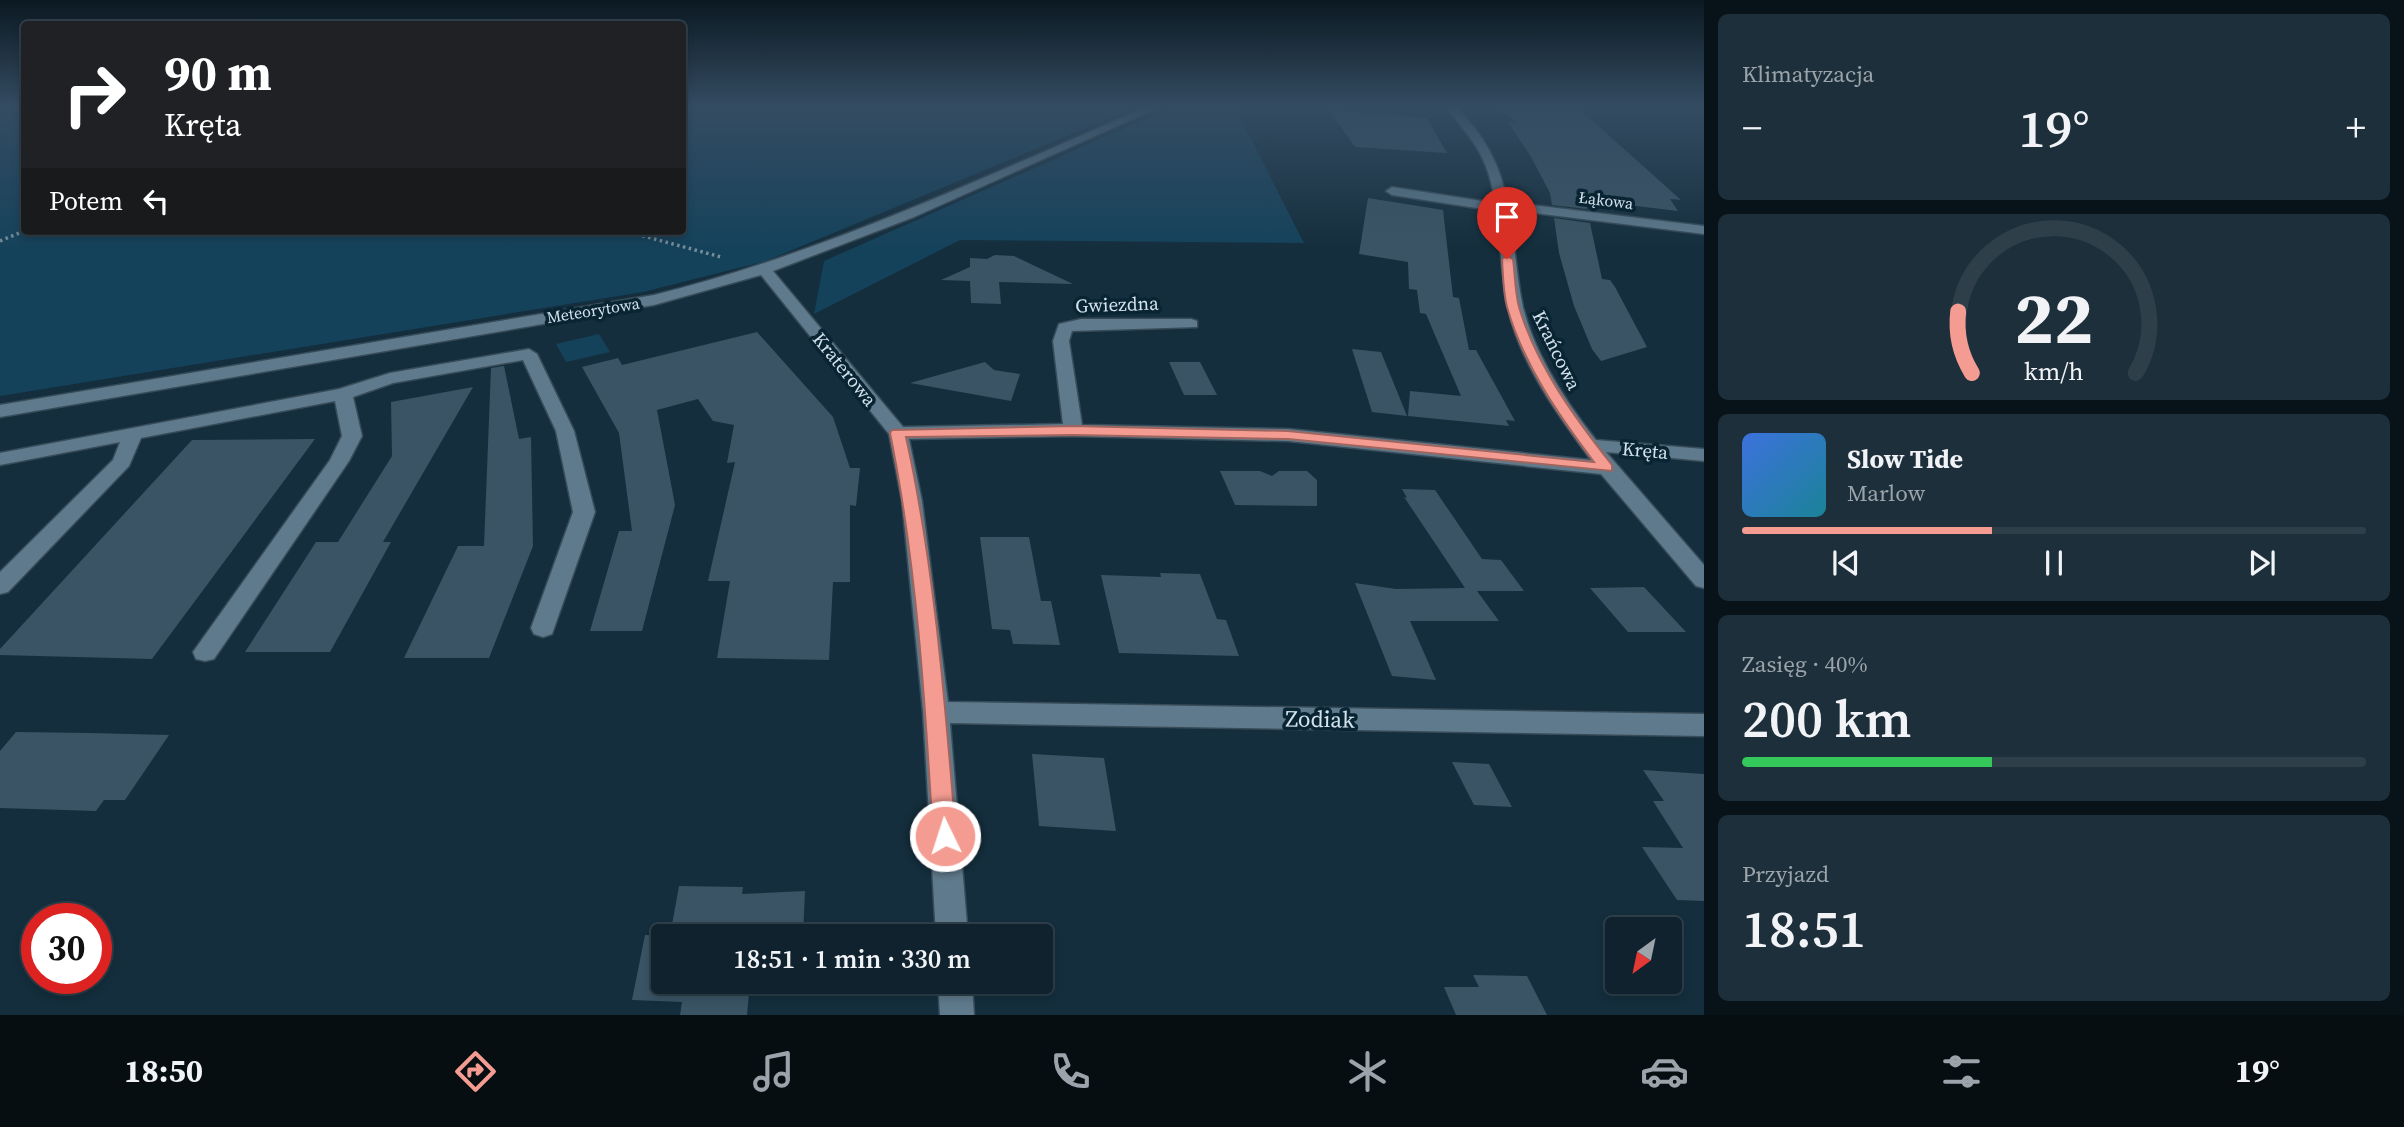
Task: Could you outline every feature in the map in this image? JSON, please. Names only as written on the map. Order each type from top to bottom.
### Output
[{"type":"street","name":"Meteorytowa","points":[[0,411],[654,300],[765,271],[841,242],[1047,153]]},
{"type":"street","name":"Krańcowa","points":[[1488,153],[1504,206],[1508,284],[1513,306],[1544,377],[1587,445],[1704,580]]},
{"type":"street","name":"Łąkowa","points":[[1392,191],[1704,230]]},
{"type":"street","name":"Kraterowa","points":[[765,271],[898,433],[912,501],[936,712],[951,924]]},
{"type":"street","name":"Gwiezdna","points":[[1073,430],[1061,341],[1065,327],[1080,324],[1191,324]]},
{"type":"street","points":[[446,335],[453,366]]},
{"type":"street","points":[[0,459],[343,394],[390,379],[453,366],[529,354],[565,432],[584,512],[543,628]]},
{"type":"street","points":[[205,652],[340,461],[352,436],[343,394]]},
{"type":"street","name":"Kręta","points":[[898,433],[1073,430],[1329,438],[1606,468]]},
{"type":"street","points":[[0,586],[122,462],[133,433]]},
{"type":"street","name":"Kręta","points":[[1587,445],[1704,455]]},
{"type":"street","name":"Zodiak","points":[[936,712],[1704,725]]},
{"type":"street","points":[[956,994],[957,1015]]},
{"type":"path","points":[[0,242],[21,232]]},
{"type":"path","points":[[639,235],[765,271]]},
{"type":"shaded area","points":[[0,153],[21,153],[21,235],[686,235],[686,153],[1025,153],[766,261],[643,292],[0,396]]},
{"type":"shaded area","points":[[1068,153],[1258,153],[1304,243],[960,240],[814,314],[824,261]]},
{"type":"shaded area","points":[[599,334],[610,352],[566,362],[556,344]]},
{"type":"building","points":[[1529,153],[1629,153],[1681,200],[1670,199],[1678,211],[1595,201],[1586,202],[1587,209],[1552,205],[1550,193]]},
{"type":"building","points":[[1368,198],[1443,210],[1453,297],[1459,298],[1469,350],[1476,350],[1515,421],[1506,420],[1509,426],[1408,416],[1410,391],[1461,396],[1426,314],[1420,313],[1417,290],[1409,289],[1408,262],[1359,254]]},
{"type":"building","points":[[1554,218],[1590,223],[1602,279],[1610,280],[1615,287],[1647,347],[1601,361],[1592,349],[1574,306],[1559,253]]},
{"type":"building","points":[[995,255],[1014,256],[1073,284],[999,282],[1001,304],[971,303],[970,281],[941,280],[970,267],[970,258],[987,259]]},
{"type":"building","points":[[757,332],[833,417],[850,468],[860,468],[856,506],[850,505],[850,582],[833,582],[829,660],[717,658],[730,581],[708,581],[735,462],[727,463],[734,425],[713,421],[698,399],[657,410],[675,505],[642,631],[590,631],[619,531],[632,531],[619,433],[582,367],[618,358],[622,365]]},
{"type":"building","points":[[1352,349],[1381,352],[1407,416],[1372,412]]},
{"type":"building","points":[[985,362],[994,370],[1020,374],[1011,401],[910,383]]},
{"type":"building","points":[[1169,362],[1200,362],[1217,395],[1184,395]]},
{"type":"building","points":[[504,366],[519,439],[531,437],[533,546],[489,658],[404,658],[458,546],[484,546],[491,368]]},
{"type":"building","points":[[473,387],[383,542],[391,542],[330,652],[245,652],[316,542],[338,542],[392,456],[391,402]]},
{"type":"building","points":[[315,439],[152,659],[0,655],[0,649],[192,440]]},
{"type":"building","points":[[1220,471],[1260,471],[1272,476],[1279,471],[1307,471],[1317,480],[1317,506],[1235,505]]},
{"type":"building","points":[[1402,489],[1435,490],[1482,559],[1501,560],[1524,591],[1477,591],[1499,621],[1410,621],[1436,680],[1392,676],[1355,583],[1396,589],[1465,588],[1404,497],[1407,498]]},
{"type":"building","points":[[980,537],[1029,537],[1041,601],[1051,601],[1060,645],[1013,644],[1010,630],[992,629]]},
{"type":"building","points":[[1160,573],[1200,574],[1217,619],[1226,620],[1239,656],[1119,653],[1101,575],[1161,577]]},
{"type":"building","points":[[1644,587],[1686,632],[1628,632],[1590,588]]},
{"type":"building","points":[[16,732],[169,735],[125,800],[104,800],[96,811],[0,808],[0,751]]},
{"type":"building","points":[[1032,754],[1104,758],[1116,831],[1039,826]]},
{"type":"building","points":[[1452,762],[1489,764],[1512,807],[1474,805]]},
{"type":"building","points":[[1643,770],[1704,774],[1704,901],[1677,900],[1642,847],[1683,848],[1653,801],[1664,801]]},
{"type":"building","points":[[679,886],[743,887],[742,894],[805,891],[804,924],[672,924]]},
{"type":"building","points":[[645,935],[651,935],[651,994],[749,994],[747,1015],[680,1015],[682,1002],[632,1000]]},
{"type":"building","points":[[1473,975],[1527,976],[1547,1015],[1456,1015],[1444,987],[1479,987]]},
{"type":"route","points":[[945,836],[936,712],[912,501],[898,433],[1073,430],[1288,435],[1606,468],[1566,415],[1525,338],[1513,306],[1508,284],[1507,259]]}]
